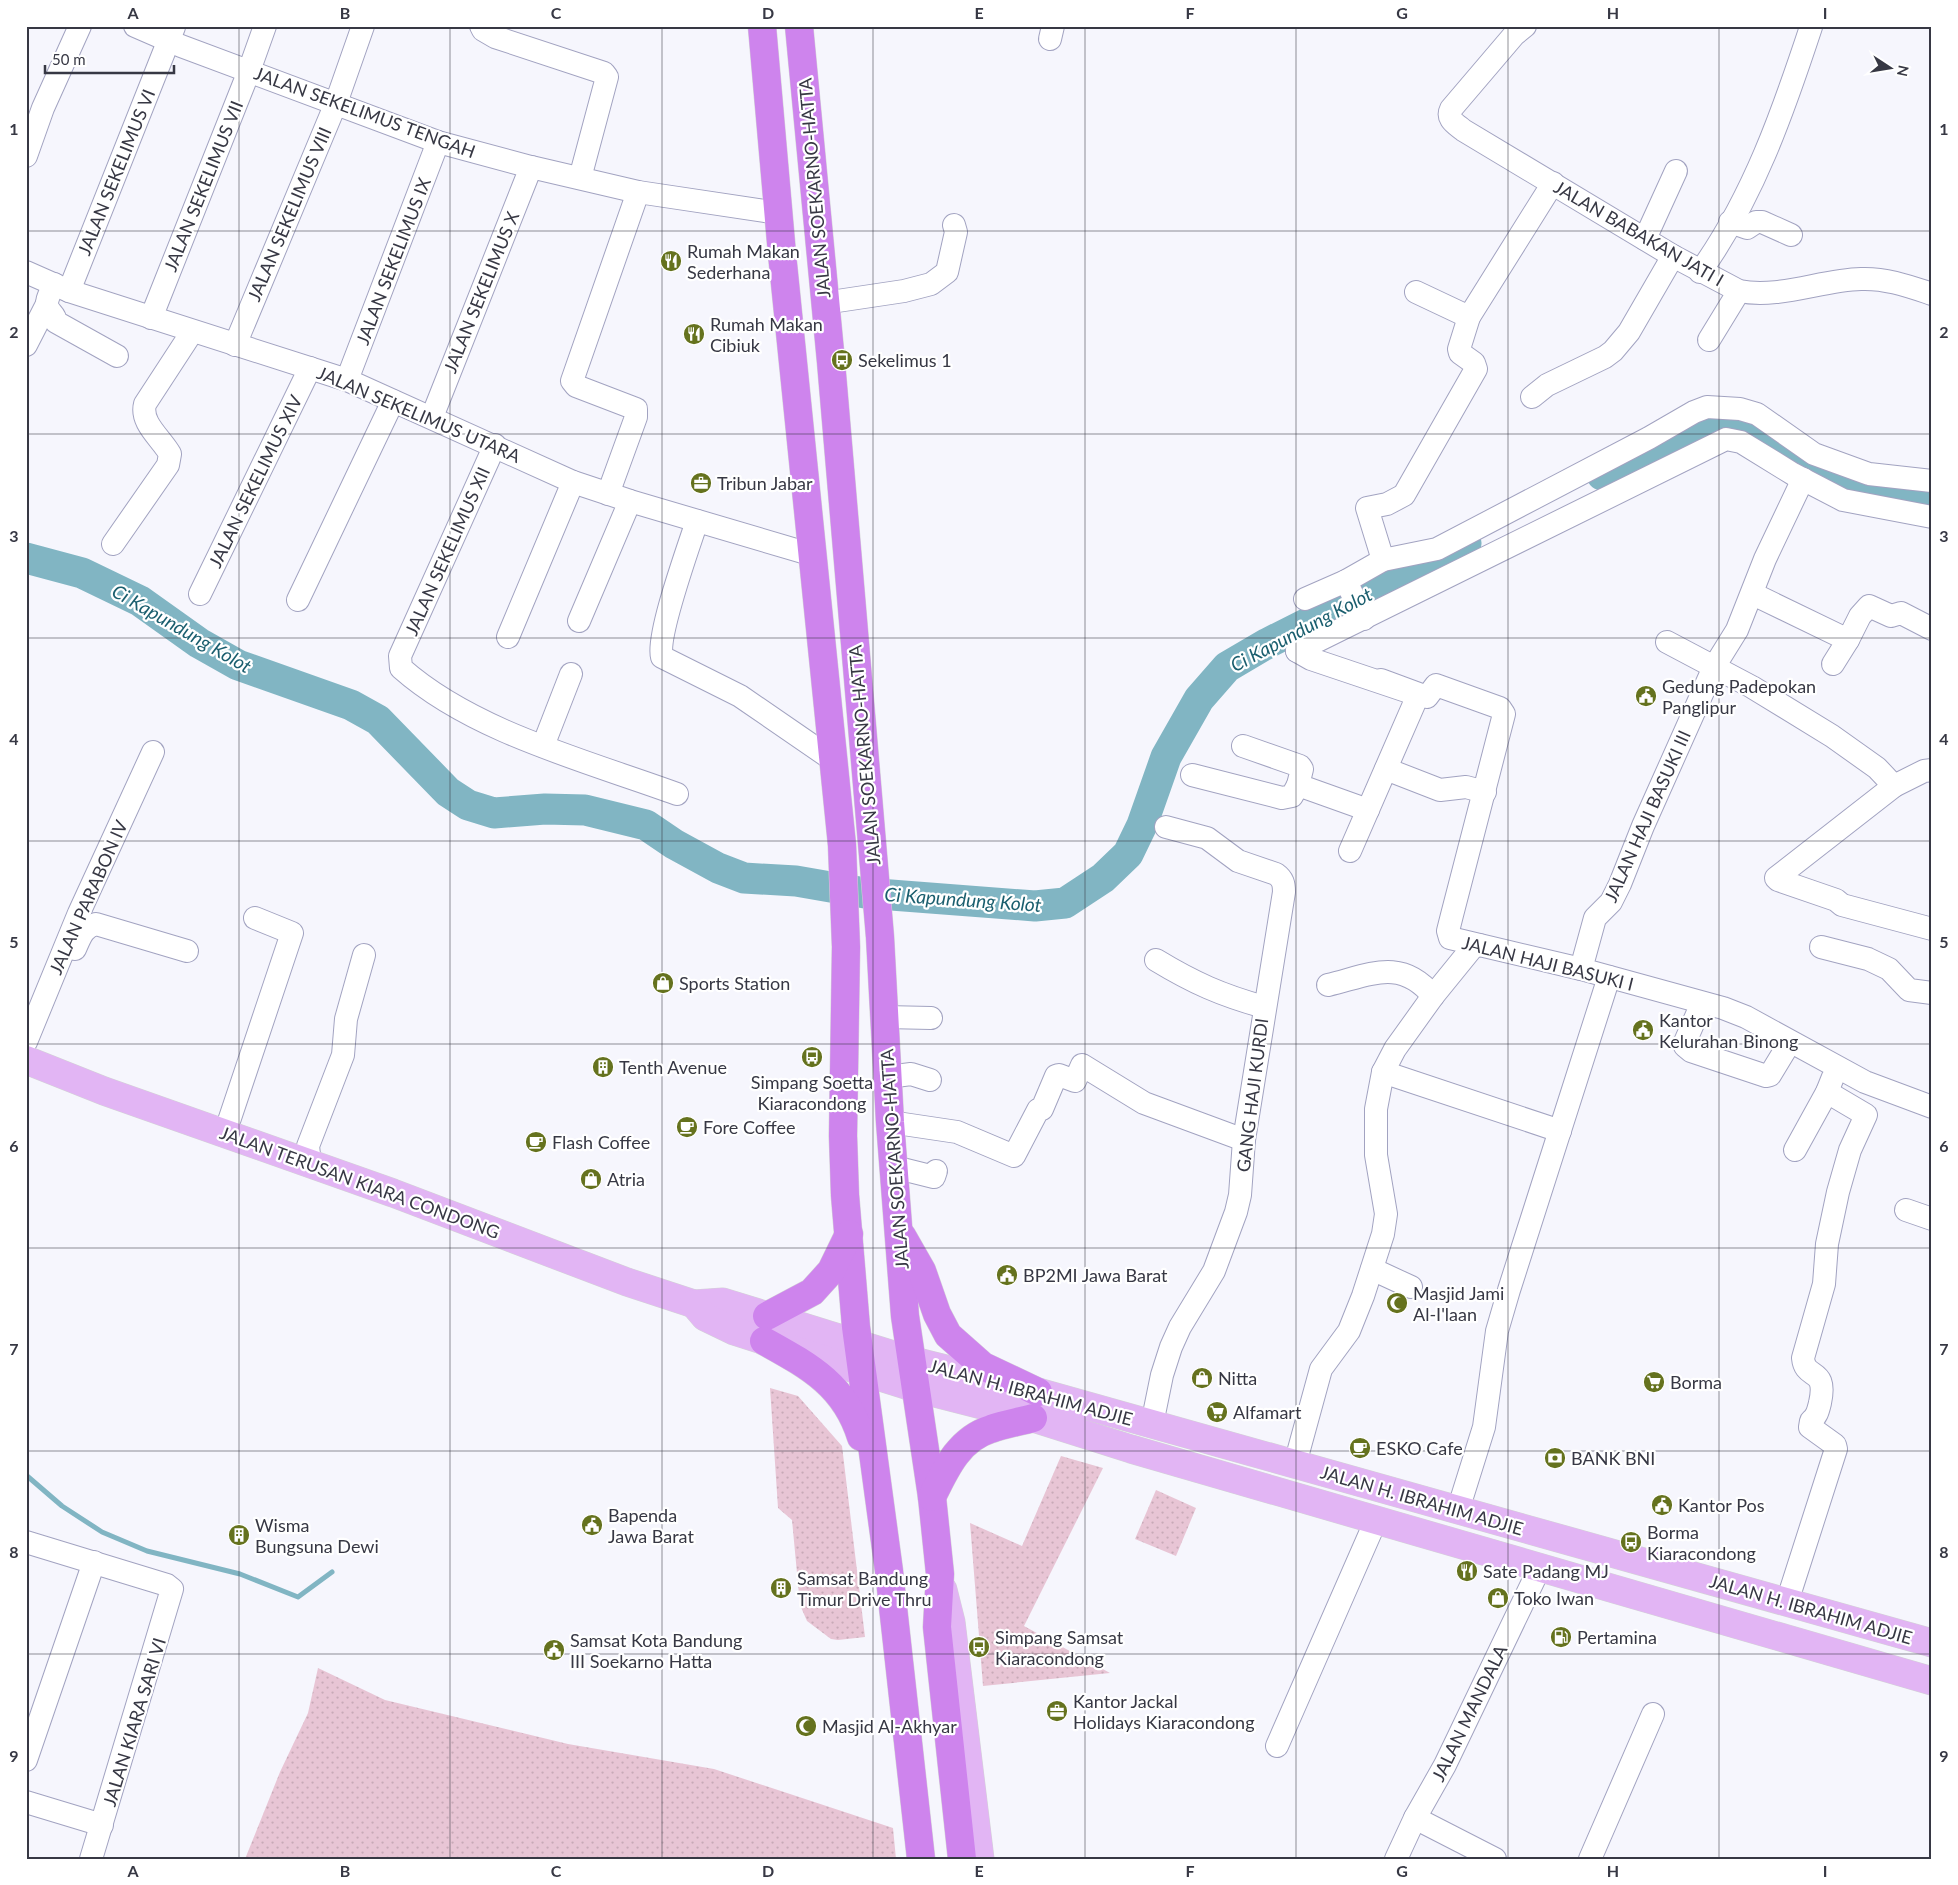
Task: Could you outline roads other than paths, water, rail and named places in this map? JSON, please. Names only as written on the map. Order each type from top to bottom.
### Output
[{"type":"highway","name":"JALAN SOEKARNO-HATTA","points":[[762,26],[778,213],[842,845],[846,942],[844,1195],[849,1233],[860,1371],[888,1571],[921,1859]]},
{"type":"highway","name":"JALAN SOEKARNO-HATTA","points":[[799,26],[873,848],[885,1017],[890,1122],[905,1316],[910,1360],[932,1498],[940,1574],[936,1627],[962,1859]]},
{"type":"highway","points":[[898,1230],[922,1271],[937,1314],[948,1335],[983,1366],[1036,1405],[969,1439],[947,1465],[932,1498]]},
{"type":"highway","points":[[849,1233],[831,1272],[812,1292],[766,1328],[813,1368],[837,1392],[856,1420],[878,1499]]},
{"type":"main road","name":"JALAN TERUSAN KIARA CONDONG","points":[[27,1060],[104,1091],[310,1163],[613,1277],[694,1304],[704,1317],[715,1323],[766,1328],[857,1344]]},
{"type":"main road","name":"JALAN TERUSAN KIARA CONDONG","points":[[766,1328],[860,1371]]},
{"type":"main road","name":"JALAN H. IBRAHIM ADJIE","points":[[857,1344],[910,1360],[1036,1405],[1131,1449],[1932,1681]]},
{"type":"main road","name":"JALAN H. IBRAHIM ADJIE","points":[[860,1371],[915,1388],[1152,1424],[1932,1643]]},
{"type":"main road","name":"JALAN SOEKARNO-HATTA","points":[[888,1571],[885,1623],[910,1859]]},
{"type":"main road","name":"JALAN SOEKARNO-HATTA","points":[[940,1574],[950,1622],[980,1859]]},
{"type":"main road","points":[[1779,1636],[1787,1602]]},
{"type":"street","points":[[26,156],[43,108],[80,26]]},
{"type":"street","name":"JALAN SEKELIMUS TENGAH","points":[[135,26],[172,34],[249,71],[336,102],[438,142],[531,167],[638,192],[778,213]]},
{"type":"street","name":"JALAN SEKELIMUS VII","points":[[151,318],[265,26]]},
{"type":"street","name":"JALAN SEKELIMUS VIII","points":[[235,345],[336,102],[363,26]]},
{"type":"street","points":[[481,26],[483,30],[495,37],[604,73],[607,76],[580,178]]},
{"type":"street","points":[[1700,272],[1730,222],[1763,159],[1786,101],[1811,27]]},
{"type":"street","name":"JALAN BABAKAN JATI I","points":[[1515,29],[1451,109],[1455,123],[1700,272],[1739,291],[1750,293],[1782,291],[1868,279],[1886,279],[1932,294]]},
{"type":"street","name":"JALAN SEKELIMUS VI","points":[[26,345],[56,293],[172,34]]},
{"type":"street","name":"JALAN SEKELIMUS IX","points":[[347,380],[438,142]]},
{"type":"street","name":"JALAN SEKELIMUS X","points":[[432,417],[531,167]]},
{"type":"street","points":[[1645,239],[1676,171]]},
{"type":"street","points":[[1383,560],[1367,510],[1369,507],[1387,504],[1404,495],[1476,369],[1474,363],[1460,353],[1459,349],[1469,317],[1553,183]]},
{"type":"street","points":[[608,494],[636,417],[636,409],[576,386],[572,381],[638,192]]},
{"type":"street","points":[[1730,222],[1747,228],[1756,222],[1762,222],[1791,235]]},
{"type":"street","points":[[824,303],[904,291],[931,284],[947,272],[956,232],[954,225]]},
{"type":"street","points":[[1532,397],[1547,385],[1605,358],[1613,351],[1629,332],[1673,256]]},
{"type":"street","name":"JALAN SEKELIMUS UTARA","points":[[26,272],[56,293],[151,318],[347,380],[495,445],[573,482],[630,501],[813,555]]},
{"type":"street","points":[[1709,340],[1739,291]]},
{"type":"street","points":[[1416,292],[1469,317]]},
{"type":"street","points":[[56,293],[59,324],[117,356]]},
{"type":"street","points":[[113,544],[168,465],[170,454],[145,418],[145,404],[192,332]]},
{"type":"street","name":"JALAN SEKELIMUS XIV","points":[[200,594],[310,368]]},
{"type":"street","points":[[298,600],[393,401]]},
{"type":"street","points":[[1305,599],[1346,583],[1383,560],[1437,549],[1649,438],[1694,412],[1707,407],[1740,409],[1757,414],[1814,454],[1869,474],[1932,482]]},
{"type":"street","points":[[1350,851],[1418,695],[1311,659],[1297,651],[1363,616],[1726,439],[1741,442],[1803,479],[1843,500],[1932,517]]},
{"type":"street","name":"JALAN SEKELIMUS XII","points":[[495,445],[400,656],[401,668],[416,681],[489,725],[543,746]]},
{"type":"street","name":"JALAN HAJI BASUKI III","points":[[1581,969],[1596,916],[1611,902],[1620,884],[1643,826],[1714,668],[1736,630],[1753,594],[1765,558],[1803,479]]},
{"type":"street","points":[[508,637],[573,482]]},
{"type":"street","points":[[579,621],[630,501]]},
{"type":"street","points":[[697,521],[671,603],[661,648],[662,657],[740,696],[790,733],[833,760]]},
{"type":"street","points":[[1346,583],[1363,616]]},
{"type":"street","points":[[1753,594],[1848,640]]},
{"type":"street","points":[[1833,664],[1860,616],[1869,606],[1891,616],[1901,614],[1932,629]]},
{"type":"street","points":[[1667,642],[1752,687],[1832,736],[1877,768],[1894,786]]},
{"type":"street","points":[[571,674],[543,746],[677,794]]},
{"type":"street","name":"JALAN HAJI BASUKI I","points":[[1381,680],[1427,696],[1436,686],[1500,708],[1504,714],[1504,721],[1448,931],[1450,938],[1581,969],[1746,1017],[1865,1082],[1932,1107]]},
{"type":"street","points":[[1192,776],[1282,798],[1292,796],[1298,785],[1302,769],[1300,766],[1243,746]]},
{"type":"street","name":"JALAN PARABON IV","points":[[26,1042],[79,913],[153,752]]},
{"type":"street","points":[[1386,769],[1440,790],[1466,787],[1485,792]]},
{"type":"street","points":[[1932,770],[1924,771],[1894,786],[1776,878],[1836,900],[1842,905],[1932,929]]},
{"type":"street","points":[[1298,785],[1368,810]]},
{"type":"street","name":"GANG HAJI KURDI","points":[[1152,1424],[1170,1347],[1180,1326],[1214,1271],[1236,1212],[1240,1194],[1244,1140],[1284,892],[1281,877],[1238,861],[1206,838],[1166,827]]},
{"type":"street","points":[[225,1133],[292,933],[255,918]]},
{"type":"street","points":[[27,1060],[81,934],[89,926],[96,924],[187,950]]},
{"type":"street","points":[[1295,1464],[1321,1369],[1348,1331],[1383,1234],[1386,1214],[1376,1155],[1376,1109],[1383,1072],[1395,1049],[1433,996],[1472,948],[1479,945]]},
{"type":"street","points":[[1822,947],[1868,959],[1889,969],[1909,990],[1932,993]]},
{"type":"street","points":[[310,1163],[308,1146],[343,1055],[346,1019],[364,955]]},
{"type":"street","points":[[1156,960],[1188,979],[1223,996],[1264,1008]]},
{"type":"street","points":[[1328,985],[1383,971],[1395,972],[1415,977],[1433,996]]},
{"type":"street","points":[[1458,1510],[1484,1427],[1497,1331],[1609,977]]},
{"type":"street","points":[[1702,1003],[1685,1042],[1685,1046],[1691,1051],[1766,1076],[1770,1075],[1790,1042]]},
{"type":"street","points":[[885,1017],[932,1018]]},
{"type":"street","points":[[890,1122],[957,1132],[1014,1156],[1038,1110],[1042,1109],[1056,1076],[1076,1081],[1082,1066],[1144,1103],[1244,1140]]},
{"type":"street","points":[[1795,1150],[1827,1092],[1837,1067]]},
{"type":"street","points":[[1383,1072],[1560,1131]]},
{"type":"street","points":[[888,1077],[911,1074],[930,1080]]},
{"type":"street","points":[[1787,1602],[1836,1449],[1835,1445],[1810,1428],[1811,1421],[1817,1415],[1823,1389],[1818,1378],[1806,1368],[1803,1358],[1824,1284],[1827,1244],[1838,1192],[1850,1150],[1866,1115],[1827,1092]]},
{"type":"street","points":[[894,1167],[934,1177],[936,1171]]},
{"type":"street","points":[[1906,1210],[1932,1219]]},
{"type":"street","points":[[1372,1268],[1411,1287]]},
{"type":"street","points":[[1277,1746],[1376,1520]]},
{"type":"street","points":[[26,1542],[94,1562],[26,1760]]},
{"type":"street","name":"JALAN KIARA SARI VI","points":[[91,1859],[172,1589],[167,1585],[94,1562]]},
{"type":"street","name":"JALAN MANDALA","points":[[1396,1859],[1415,1818],[1445,1765],[1540,1567]]},
{"type":"street","points":[[1590,1859],[1653,1714]]},
{"type":"street","points":[[26,1802],[102,1825]]},
{"type":"street","points":[[1415,1818],[1495,1859]]},
{"type":"waterway","name":"Ci Kapundung Kolot","points":[[1602,475],[1657,447],[1716,421],[1745,423],[1766,435],[1813,468],[1841,480],[1932,494]]},
{"type":"waterway","name":"Ci Kapundung Kolot","points":[[26,558],[82,573],[140,601],[199,643],[238,665],[351,705],[378,720],[448,792],[468,805],[494,813],[545,809],[585,810],[646,825],[674,844],[718,868],[744,878],[796,881],[865,893],[1035,906],[1065,903],[1103,878],[1128,854],[1142,825],[1166,757],[1199,699],[1227,667],[1268,643],[1466,543]]},
{"type":"waterway","points":[[26,1475],[62,1506],[102,1532],[147,1551],[240,1574],[298,1597],[332,1572]]},
{"type":"place","name":"Rumah Makan Sederhana","points":[[671,261]]},
{"type":"place","name":"Rumah Makan Cibiuk","points":[[694,334]]},
{"type":"place","name":"Sekelimus 1","points":[[842,360]]},
{"type":"place","name":"Tribun Jabar","points":[[701,483]]},
{"type":"place","name":"Gedung Padepokan Panglipur","points":[[1646,696]]},
{"type":"place","name":"Sports Station","points":[[663,983]]},
{"type":"place","name":"Kantor Kelurahan Binong","points":[[1643,1030]]},
{"type":"place","name":"Simpang Soetta Kiaracondong","points":[[812,1057]]},
{"type":"place","name":"Tenth Avenue","points":[[603,1067]]},
{"type":"place","name":"Fore Coffee","points":[[687,1127]]},
{"type":"place","name":"Flash Coffee","points":[[536,1142]]},
{"type":"place","name":"Atria","points":[[591,1179]]},
{"type":"place","name":"BP2MI Jawa Barat","points":[[1007,1275]]},
{"type":"place","name":"Masjid Jami Al-I'laan","points":[[1397,1303]]},
{"type":"place","name":"Nitta","points":[[1202,1378]]},
{"type":"place","name":"Borma","points":[[1654,1382]]},
{"type":"place","name":"Alfamart","points":[[1217,1412]]},
{"type":"place","name":"ESKO Cafe","points":[[1360,1448]]},
{"type":"place","name":"BANK BNI","points":[[1555,1458]]},
{"type":"place","name":"Kantor Pos","points":[[1662,1505]]},
{"type":"place","name":"Bapenda Jawa Barat","points":[[592,1525]]},
{"type":"place","name":"Wisma Bungsuna Dewi","points":[[239,1535]]},
{"type":"place","name":"Borma Kiaracondong","points":[[1631,1542]]},
{"type":"place","name":"Sate Padang MJ","points":[[1467,1571]]},
{"type":"place","name":"Samsat Bandung Timur Drive Thru","points":[[781,1588]]},
{"type":"place","name":"Toko Iwan","points":[[1498,1598]]},
{"type":"place","name":"Pertamina","points":[[1561,1637]]},
{"type":"place","name":"Simpang Samsat Kiaracondong","points":[[979,1647]]},
{"type":"place","name":"Samsat Kota Bandung III Soekarno Hatta","points":[[554,1650]]},
{"type":"place","name":"Kantor Jackal Holidays Kiaracondong","points":[[1057,1711]]},
{"type":"place","name":"Masjid Al-Akhyar","points":[[806,1726]]}]
